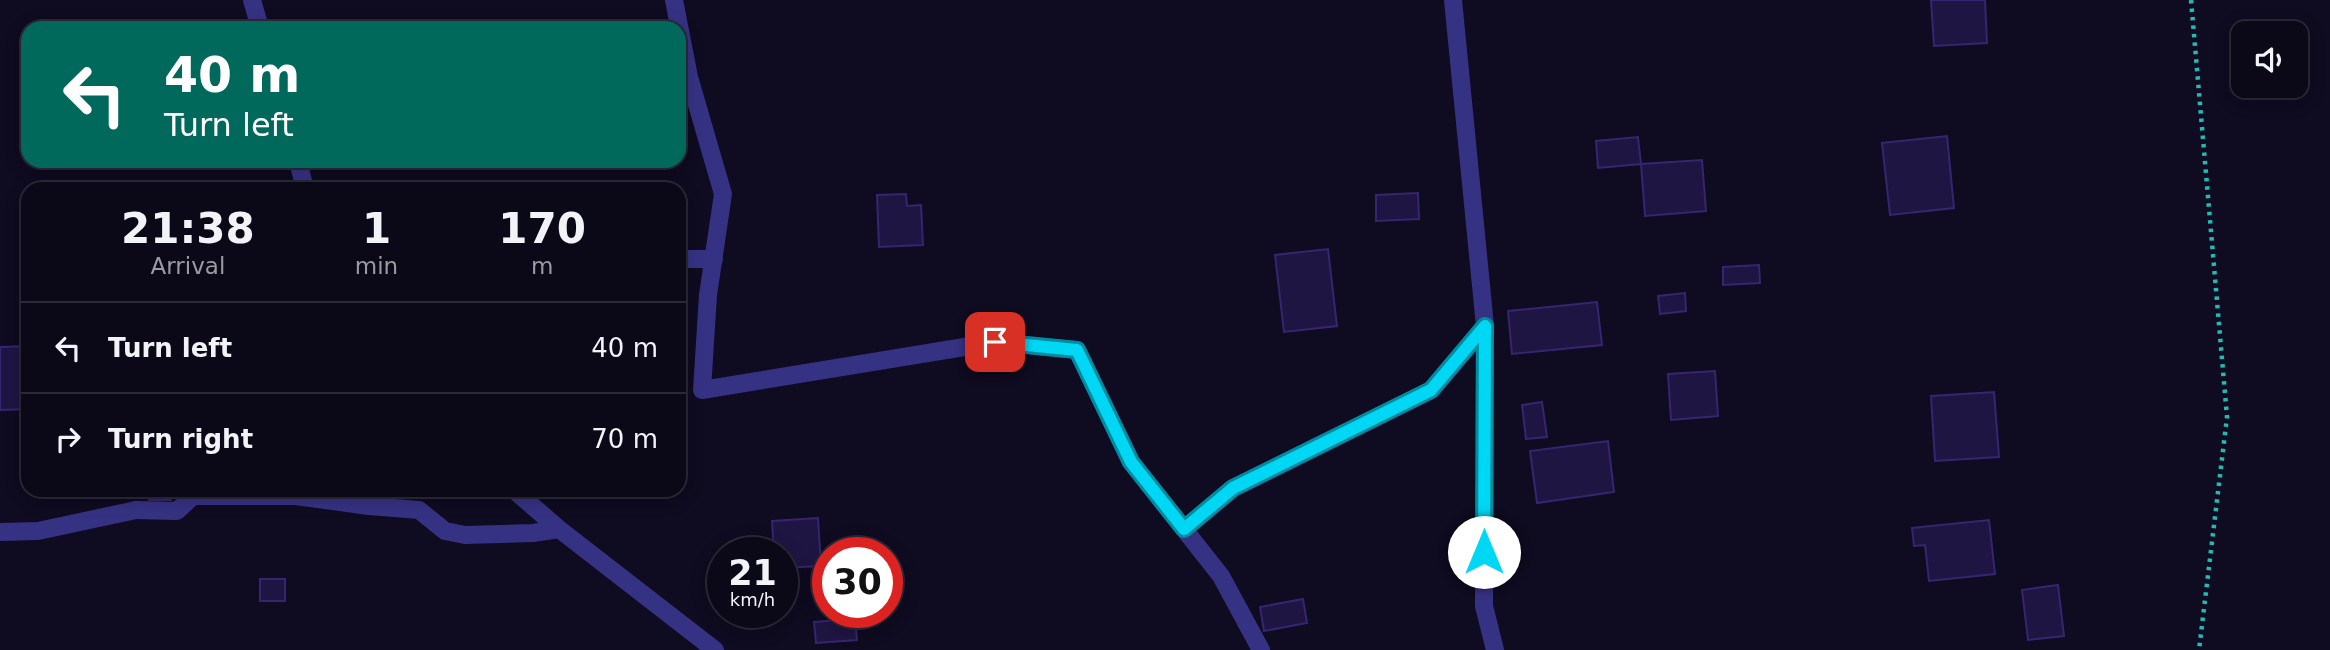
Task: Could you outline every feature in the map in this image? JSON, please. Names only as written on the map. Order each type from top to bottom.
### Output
[{"type":"street","points":[[252,0],[258,21]]},
{"type":"street","points":[[674,0],[678,21]]},
{"type":"street","points":[[1453,0],[1485,326],[1484,607],[1495,650]]},
{"type":"street","points":[[686,58],[723,194],[708,295],[702,390],[995,342],[1077,350],[1131,462],[1221,576],[1261,650]]},
{"type":"street","points":[[686,259],[714,259]]},
{"type":"street","points":[[1184,529],[1233,488],[1431,390],[1485,326]]},
{"type":"street","points":[[0,532],[38,531],[136,510],[177,511],[192,497]]},
{"type":"street","points":[[303,497],[419,510],[444,531],[465,535],[533,534],[559,529]]},
{"type":"street","points":[[522,497],[559,529],[715,650]]},
{"type":"path","points":[[2191,0],[2227,417],[2199,650]]},
{"type":"building","points":[[1931,0],[1985,0],[1987,43],[1934,46]]},
{"type":"building","points":[[1947,136],[1954,208],[1890,215],[1882,143]]},
{"type":"building","points":[[1638,137],[1641,164],[1598,168],[1596,141]]},
{"type":"building","points":[[1702,160],[1706,211],[1645,216],[1641,164]]},
{"type":"building","points":[[1418,193],[1419,219],[1376,221],[1376,195]]},
{"type":"building","points":[[906,194],[907,206],[921,205],[923,245],[879,247],[877,195]]},
{"type":"building","points":[[1328,249],[1337,326],[1284,332],[1275,255]]},
{"type":"building","points":[[1759,265],[1760,283],[1723,285],[1723,267]]},
{"type":"building","points":[[1685,293],[1686,311],[1660,314],[1658,296]]},
{"type":"building","points":[[1597,302],[1602,345],[1512,354],[1508,311]]},
{"type":"building","points":[[21,346],[21,409],[0,410],[0,347]]},
{"type":"building","points":[[1715,371],[1718,416],[1671,420],[1668,374]]},
{"type":"building","points":[[1994,392],[1999,457],[1935,461],[1931,396]]},
{"type":"building","points":[[1542,402],[1547,437],[1526,439],[1522,405]]},
{"type":"building","points":[[1608,441],[1614,492],[1537,503],[1530,451]]},
{"type":"building","points":[[149,497],[171,497],[171,500],[149,500]]},
{"type":"building","points":[[818,518],[819,537],[812,537],[812,566],[798,567],[798,537],[773,537],[772,521]]},
{"type":"building","points":[[1989,520],[1995,574],[1929,581],[1925,545],[1914,546],[1912,528]]},
{"type":"building","points":[[260,579],[285,579],[285,601],[260,601]]},
{"type":"building","points":[[2058,585],[2064,636],[2028,640],[2022,590]]},
{"type":"building","points":[[1303,599],[1307,623],[1264,631],[1260,607]]},
{"type":"building","points":[[815,628],[856,628],[857,640],[816,643]]},
{"type":"route","points":[[995,342],[1077,350],[1131,462],[1184,529],[1233,488],[1431,390],[1485,326],[1484,552]]}]
